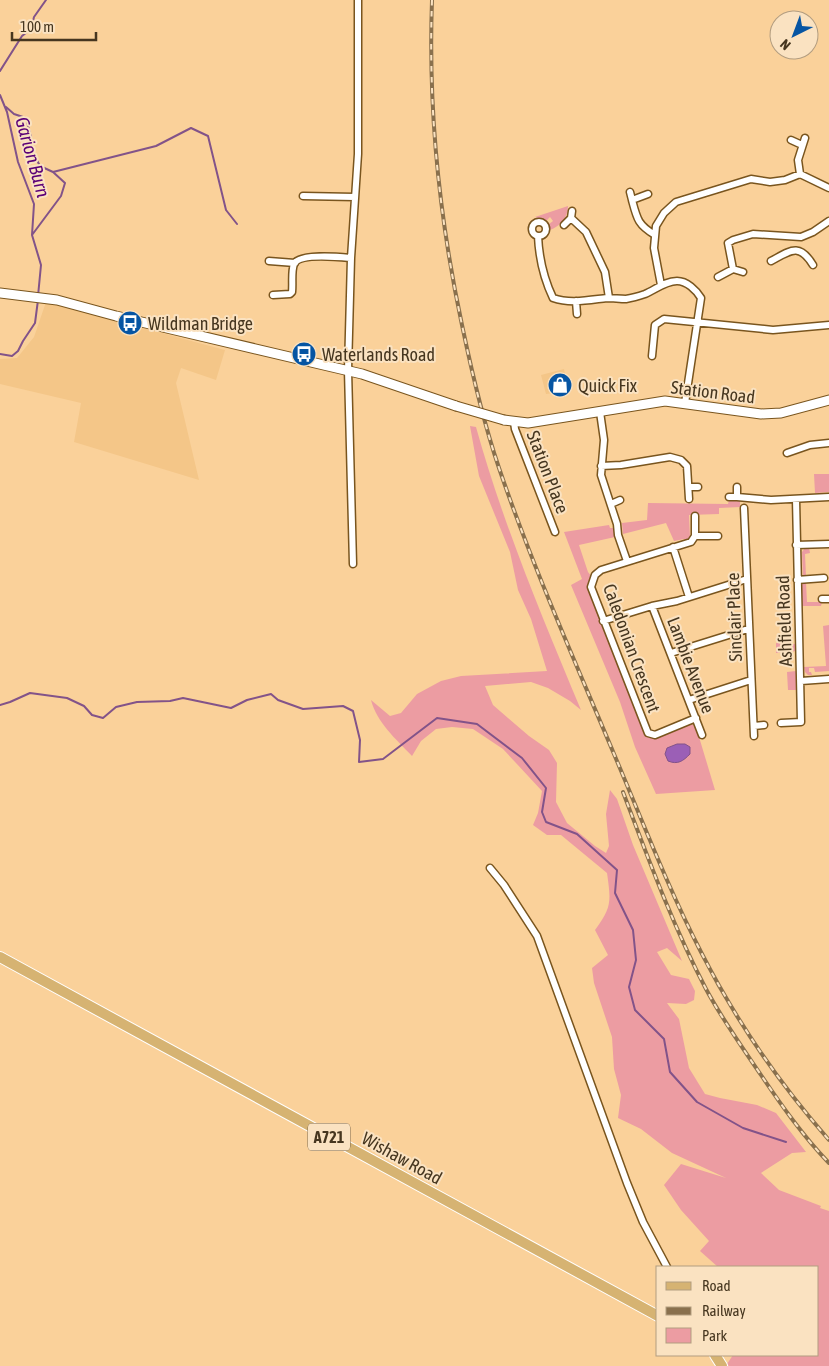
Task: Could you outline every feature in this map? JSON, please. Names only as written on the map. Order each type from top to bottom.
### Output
[{"type":"main road","name":"Station Road","points":[[0,293],[44,298],[348,370],[456,406],[514,422],[528,423],[656,402],[685,403],[772,414],[829,400]]},
{"type":"main road","name":"Wishaw Road","points":[[0,957],[656,1315]]},
{"type":"street","points":[[352,564],[348,370],[351,258],[358,154],[358,0]]},
{"type":"street","points":[[791,140],[804,142],[798,160],[800,174]]},
{"type":"street","points":[[661,285],[654,248],[656,226],[664,213],[676,202],[751,179],[770,182],[785,180],[800,174],[829,188]]},
{"type":"street","points":[[630,192],[637,218],[643,228],[655,235]]},
{"type":"street","points":[[632,200],[648,194]]},
{"type":"street","points":[[303,196],[355,197]]},
{"type":"street","points":[[564,225],[571,218],[572,211]]},
{"type":"street","points":[[571,218],[586,232],[604,272],[609,298]]},
{"type":"street","points":[[733,269],[728,244],[733,240],[753,234],[801,237],[813,232],[829,221]]},
{"type":"street","points":[[538,236],[538,253],[544,278],[553,298],[561,301],[609,298],[626,299],[647,293],[661,285],[677,281],[691,286],[697,291],[701,298],[685,403]]},
{"type":"street","points":[[791,237],[792,250]]},
{"type":"street","points":[[771,261],[792,250],[798,250],[808,257],[813,265]]},
{"type":"street","points":[[274,295],[290,294],[292,292],[295,263],[298,259],[325,256],[351,258]]},
{"type":"street","points":[[269,261],[295,263]]},
{"type":"street","points":[[718,277],[733,269],[743,272]]},
{"type":"street","points":[[576,301],[577,314]]},
{"type":"street","points":[[652,356],[654,325],[664,319],[773,330],[829,325]]},
{"type":"street","points":[[600,412],[604,440],[601,475],[627,561]]},
{"type":"street","name":"Station Place","points":[[514,422],[515,429],[555,532]]},
{"type":"street","points":[[787,454],[810,445],[829,443]]},
{"type":"street","points":[[601,466],[676,458],[687,466],[689,499]]},
{"type":"street","points":[[689,487],[698,487]]},
{"type":"street","points":[[737,487],[737,497]]},
{"type":"street","points":[[729,497],[758,500],[829,497]]},
{"type":"street","name":"Ashfield Road","points":[[782,723],[801,722],[796,499]]},
{"type":"street","points":[[611,504],[620,500]]},
{"type":"street","name":"Sinclair Place","points":[[744,508],[754,736]]},
{"type":"street","points":[[695,516],[695,536]]},
{"type":"street","name":"Caledonian Crescent","points":[[696,718],[655,735],[648,733],[592,590],[592,579],[601,570],[691,542],[695,536],[718,536]]},
{"type":"street","points":[[796,545],[829,544]]},
{"type":"street","points":[[674,547],[689,596]]},
{"type":"street","points":[[797,580],[824,578]]},
{"type":"street","points":[[603,620],[747,579]]},
{"type":"street","points":[[822,599],[829,599]]},
{"type":"street","name":"Lambie Avenue","points":[[652,606],[702,735]]},
{"type":"street","points":[[670,654],[748,629]]},
{"type":"street","points":[[801,681],[829,679]]},
{"type":"street","points":[[689,700],[751,680]]},
{"type":"street","points":[[754,726],[764,725]]},
{"type":"street","points":[[490,868],[504,884],[537,936],[643,1222],[666,1266]]},
{"type":"shaded area","points":[[46,302],[225,350],[216,380],[181,368],[176,383],[199,480],[74,442],[81,403],[0,384],[0,359],[17,358],[34,337]]},
{"type":"shaded area","points":[[564,369],[568,391],[546,394],[541,375]]},
{"type":"shaded area","points":[[677,744],[685,744],[690,747],[690,754],[680,762],[668,761],[665,754],[667,748]]},
{"type":"green space","points":[[568,206],[567,214],[563,221],[550,230],[549,224],[553,221],[550,217],[546,221],[535,217]]},
{"type":"green space","points":[[470,426],[476,427],[511,535],[581,710],[548,688],[531,682],[485,686],[493,705],[529,736],[549,750],[557,763],[556,802],[567,823],[606,853],[609,846],[606,814],[610,790],[617,799],[633,845],[682,961],[667,948],[657,952],[671,975],[689,979],[695,991],[694,1000],[686,1004],[667,1003],[679,1019],[689,1068],[705,1094],[757,1105],[776,1113],[806,1152],[792,1153],[761,1173],[779,1190],[821,1206],[820,1208],[829,1211],[829,1366],[729,1366],[727,1364],[732,1356],[819,1356],[819,1266],[717,1266],[700,1251],[709,1241],[681,1210],[664,1185],[681,1164],[726,1178],[672,1153],[641,1129],[618,1118],[621,1095],[614,1069],[612,1037],[594,983],[592,968],[608,955],[595,930],[605,915],[609,903],[607,873],[561,835],[547,835],[533,825],[538,813],[542,791],[503,749],[473,729],[452,727],[436,729],[421,741],[412,756],[382,723],[374,708],[371,700],[390,716],[401,713],[417,694],[441,681],[461,676],[547,671],[531,619],[518,590],[510,552],[479,476]]},
{"type":"green space","points":[[814,474],[829,474],[829,492],[815,493]]},
{"type":"green space","points":[[729,500],[740,500],[740,507],[719,508],[719,514],[689,515],[690,538],[685,540],[674,541],[666,523],[623,534],[622,523],[647,520],[648,503],[728,504]]},
{"type":"green space","points":[[609,525],[610,528],[613,528],[615,537],[579,545],[591,576],[590,595],[644,732],[647,737],[652,738],[690,723],[696,727],[715,790],[656,794],[635,747],[620,702],[571,585],[582,579],[564,532]]},
{"type":"green space","points":[[805,548],[809,548],[810,553],[805,554],[806,576],[803,576],[802,552]]},
{"type":"green space","points":[[802,582],[806,582],[807,602],[822,602],[821,606],[802,606]]},
{"type":"green space","points":[[829,625],[829,671],[815,672],[814,668],[809,668],[809,672],[812,675],[808,675],[804,667],[826,666],[823,626]]},
{"type":"green space","points":[[776,643],[796,644],[796,651],[776,653]]},
{"type":"green space","points":[[796,671],[797,690],[788,690],[787,672]]},
{"type":"waterway","name":"Garion Burn","points":[[0,71],[22,36],[31,29],[34,17],[46,0]]},
{"type":"waterway","name":"Garion Burn","points":[[0,95],[7,112],[18,162],[34,204],[32,235],[41,265],[38,296]]},
{"type":"waterway","points":[[6,107],[14,114],[26,118],[31,137],[32,151],[40,166],[53,172]]},
{"type":"waterway","points":[[32,235],[61,196],[65,183],[53,172],[156,146],[191,128],[208,136],[226,210],[237,224]]},
{"type":"waterway","name":"Garion Burn","points":[[0,354],[12,356],[18,351],[35,323],[38,300]]},
{"type":"waterway","name":"Garion Burn","points":[[0,705],[30,693],[67,698],[84,706],[92,715],[103,718],[116,707],[137,702],[170,701],[183,698],[231,708],[247,700],[271,694],[278,700],[303,709],[343,706],[353,711],[360,740],[359,762],[383,759],[437,718],[477,724],[522,758],[546,788],[542,812],[546,822],[577,834],[617,870],[615,893],[633,930],[636,960],[629,987],[635,1010],[664,1039],[670,1072],[697,1102],[743,1128],[786,1142]]},
{"type":"railway","points":[[432,0],[432,82],[441,204],[462,325],[474,379],[499,468],[554,612],[689,928],[714,977],[743,1026],[775,1073],[829,1140]]},
{"type":"railway","points":[[623,792],[672,916],[712,1000],[732,1033],[785,1109],[829,1163]]},
{"type":"place","name":"Wildman Bridge","points":[[130,323]]},
{"type":"place","name":"Waterlands Road","points":[[304,354]]},
{"type":"place","name":"Quick Fix","points":[[560,385]]}]
